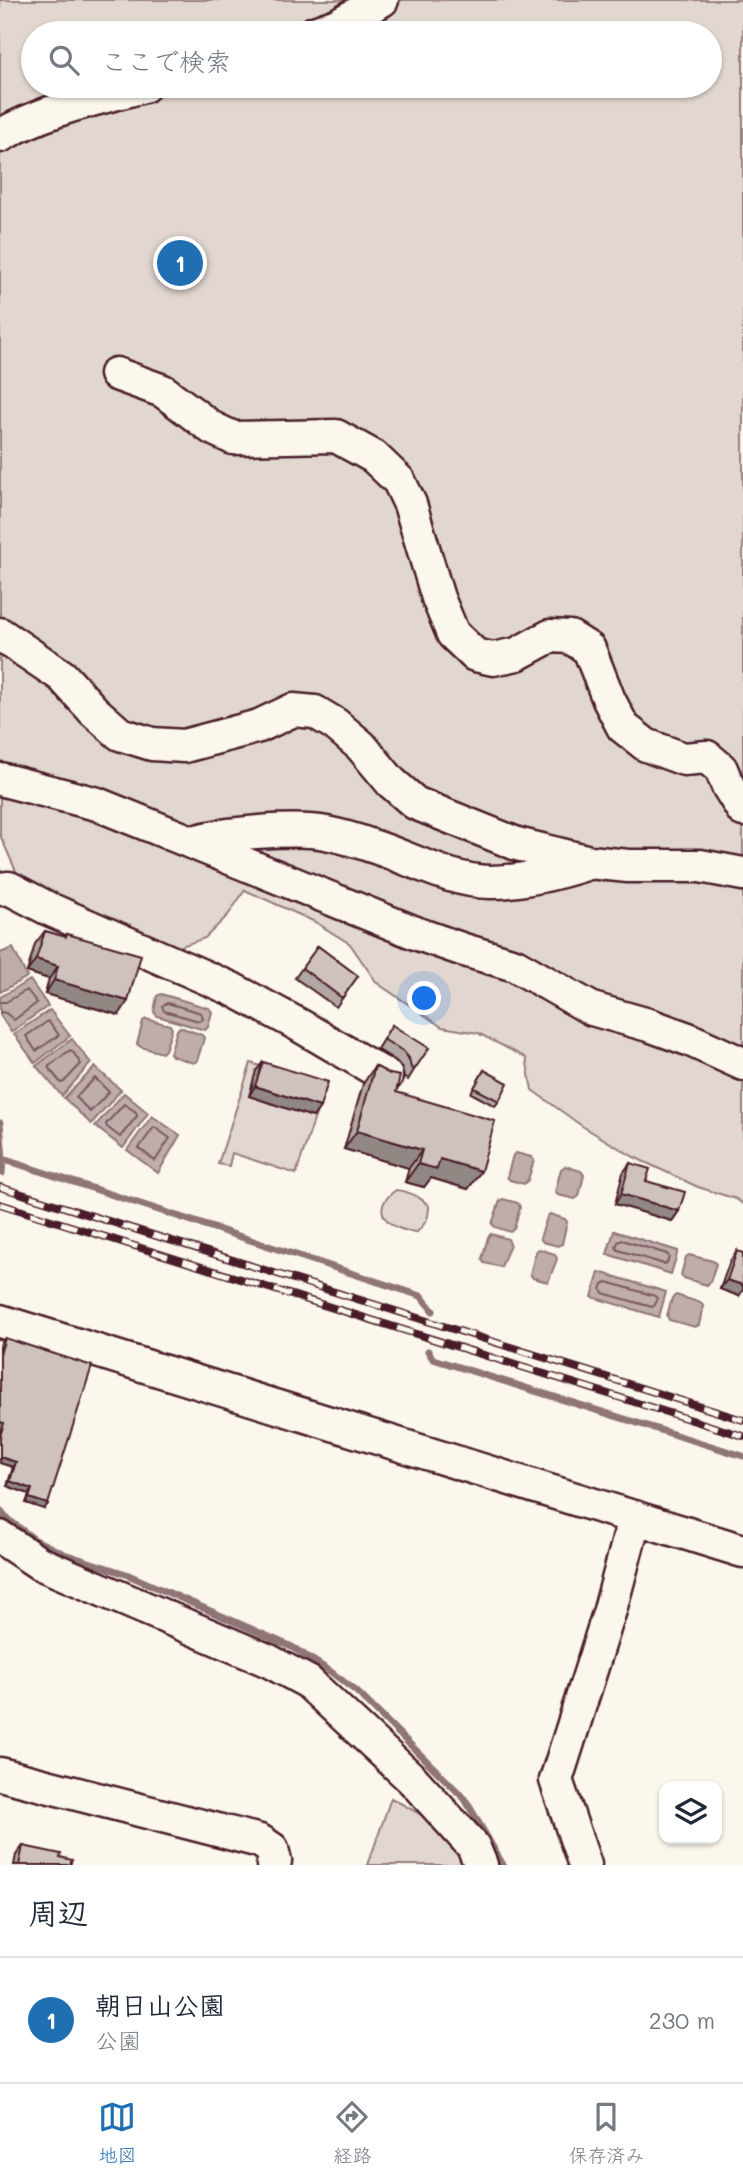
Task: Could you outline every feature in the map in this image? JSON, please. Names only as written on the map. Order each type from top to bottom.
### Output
[{"type":"street","points":[[344,21],[382,0]]},
{"type":"street","points":[[0,136],[53,113],[104,98]]},
{"type":"street","points":[[116,374],[163,391],[212,428],[233,438],[336,436],[374,457],[399,481],[410,504],[438,598],[453,634],[475,655],[493,659],[517,654],[550,636],[570,637],[589,649],[623,727],[646,745],[684,759],[707,757],[721,769],[727,786],[743,810]]},
{"type":"street","points":[[0,634],[62,676],[94,711],[120,734],[152,744],[184,746],[260,726],[293,710],[315,712],[335,724],[361,746],[391,782],[415,803],[517,845],[590,862],[628,866],[700,866],[743,874]]},
{"type":"street","points":[[0,779],[97,804],[418,934],[515,965],[592,1009],[688,1039],[743,1064]]},
{"type":"street","points":[[193,842],[212,836],[292,831],[324,833],[372,846],[465,879],[491,882],[552,874],[590,862]]},
{"type":"street","points":[[0,889],[9,888],[49,909],[232,989],[386,1076]]},
{"type":"street","points":[[0,1321],[743,1551]]},
{"type":"street","points":[[585,1865],[556,1780],[610,1610],[635,1517]]},
{"type":"street","points":[[0,1537],[39,1563],[269,1661],[308,1682],[413,1780],[473,1846],[481,1865]]},
{"type":"street","points":[[1,1785],[260,1841],[272,1849],[275,1861],[273,1865]]},
{"type":"shaded area","points":[[0,0],[743,0],[743,1204],[736,1199],[698,1187],[634,1157],[582,1126],[532,1090],[526,1058],[478,1033],[442,1027],[377,983],[350,944],[315,922],[245,890],[228,915],[205,938],[173,949],[137,930],[19,878],[0,835]]},
{"type":"shaded area","points":[[251,1063],[325,1087],[296,1174],[232,1153],[229,1166],[218,1164]]},
{"type":"shaded area","points":[[396,1190],[414,1195],[429,1206],[426,1220],[417,1232],[391,1224],[383,1212],[387,1198]]},
{"type":"shaded area","points":[[391,1798],[433,1821],[467,1865],[368,1865]]},
{"type":"water","points":[[13,948],[27,977],[0,992],[0,953]]},
{"type":"water","points":[[30,980],[48,1006],[11,1032],[0,1015],[0,997]]},
{"type":"water","points":[[161,994],[209,1008],[212,1012],[208,1027],[205,1030],[157,1016],[154,1012],[157,996]]},
{"type":"water","points":[[50,1010],[70,1036],[35,1063],[14,1034]]},
{"type":"water","points":[[146,1019],[170,1025],[172,1029],[162,1053],[137,1044],[143,1021]]},
{"type":"water","points":[[180,1027],[204,1038],[197,1061],[193,1063],[170,1053]]},
{"type":"water","points":[[72,1039],[91,1063],[62,1096],[36,1066]]},
{"type":"water","points":[[95,1067],[121,1090],[91,1124],[64,1098]]},
{"type":"water","points":[[124,1093],[148,1113],[123,1148],[95,1126]]},
{"type":"water","points":[[152,1116],[180,1135],[158,1173],[127,1150]]},
{"type":"water","points":[[516,1153],[534,1160],[528,1180],[524,1184],[507,1177],[513,1155]]},
{"type":"water","points":[[565,1166],[581,1171],[584,1175],[579,1196],[575,1199],[555,1192],[561,1169]]},
{"type":"water","points":[[503,1199],[518,1203],[520,1207],[514,1229],[510,1232],[492,1224]]},
{"type":"water","points":[[550,1214],[567,1222],[562,1244],[558,1246],[543,1242],[540,1238]]},
{"type":"water","points":[[614,1231],[678,1251],[671,1274],[607,1254]]},
{"type":"water","points":[[491,1234],[508,1239],[510,1244],[501,1267],[484,1263],[482,1259]]},
{"type":"water","points":[[539,1249],[555,1254],[557,1259],[548,1282],[533,1278],[530,1274],[536,1251]]},
{"type":"water","points":[[689,1255],[716,1264],[707,1285],[681,1275]]},
{"type":"water","points":[[599,1272],[666,1292],[659,1317],[592,1297]]},
{"type":"water","points":[[676,1295],[701,1303],[703,1306],[699,1325],[695,1327],[669,1320],[667,1316],[672,1298]]},
{"type":"building","points":[[45,931],[66,937],[67,934],[141,955],[128,1001],[54,980],[58,966],[36,959]]},
{"type":"building","points":[[318,946],[358,976],[342,998],[302,968]]},
{"type":"building","points":[[392,1025],[429,1048],[414,1070],[403,1051],[383,1039]]},
{"type":"building","points":[[263,1062],[328,1082],[320,1107],[255,1086]]},
{"type":"building","points":[[375,1066],[400,1076],[396,1092],[495,1121],[481,1171],[440,1159],[437,1169],[418,1164],[422,1150],[357,1131]]},
{"type":"building","points":[[484,1070],[508,1083],[499,1101],[474,1088]]},
{"type":"building","points":[[630,1163],[650,1169],[646,1181],[685,1192],[679,1211],[621,1194]]},
{"type":"building","points":[[737,1251],[743,1253],[743,1285],[727,1280]]},
{"type":"building","points":[[5,1338],[92,1366],[48,1504],[29,1498],[32,1489],[10,1481],[16,1462],[0,1457],[0,1436],[4,1423],[0,1422],[0,1354]]},
{"type":"building","points":[[23,1846],[61,1854],[60,1857],[72,1860],[70,1865],[19,1865]]},
{"type":"waterway","points":[[0,1123],[2,1173]]},
{"type":"waterway","points":[[3,1159],[421,1296],[433,1311]]},
{"type":"waterway","points":[[428,1351],[433,1359],[743,1456]]},
{"type":"waterway","points":[[0,1510],[35,1540],[64,1554],[126,1574],[292,1647],[331,1672],[357,1692],[465,1799],[503,1865]]},
{"type":"railway","points":[[0,1187],[743,1420]]},
{"type":"railway","points":[[0,1204],[743,1436]]},
{"type":"place","name":"朝日山公園","points":[[180,263]]}]
